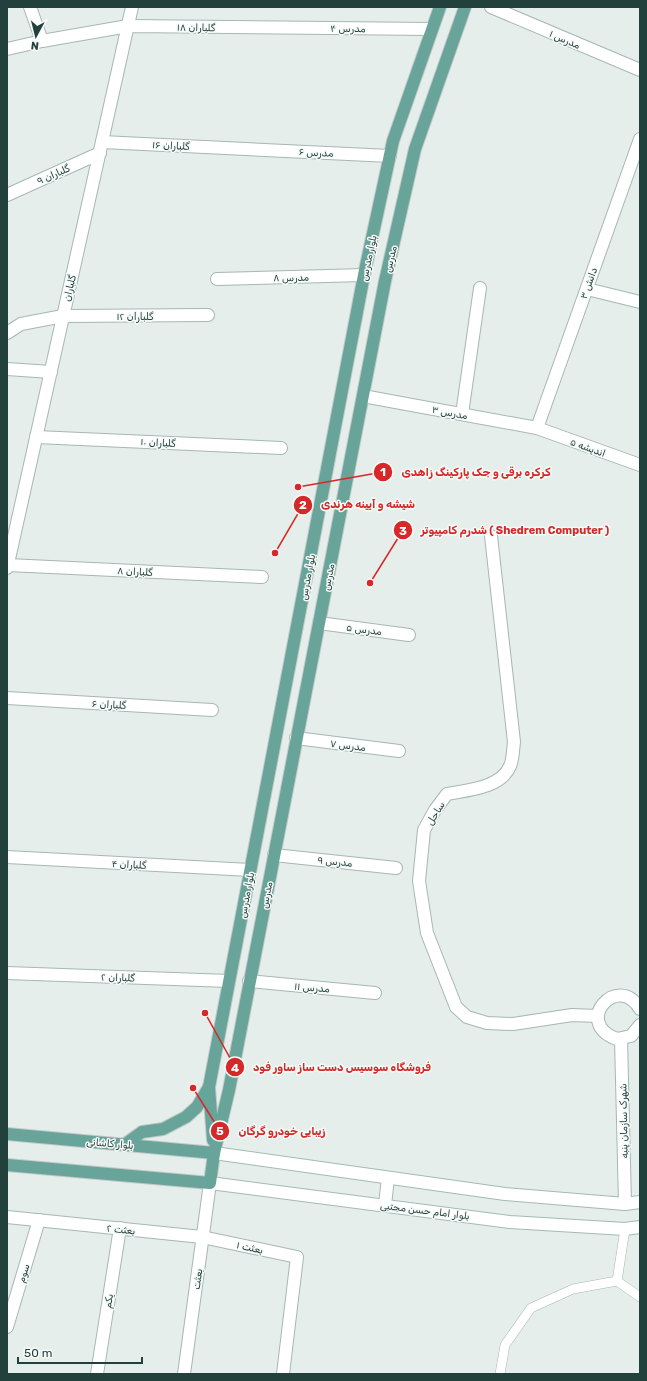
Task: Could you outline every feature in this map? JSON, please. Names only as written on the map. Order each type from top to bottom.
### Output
[{"type":"main road","name":"بلوار مدرس","points":[[214,1153],[209,1087],[364,275],[393,141],[440,7]]},
{"type":"main road","name":"مدرس","points":[[214,1153],[228,1090],[385,281],[415,149],[465,7]]},
{"type":"main road","points":[[326,475],[347,478]]},
{"type":"main road","points":[[124,1145],[142,1132],[163,1129],[186,1117],[197,1107],[209,1087]]},
{"type":"main road","name":"بلوار کاشانی","points":[[7,1134],[214,1153]]},
{"type":"main road","points":[[7,1165],[210,1183],[214,1153]]},
{"type":"street","points":[[30,7],[42,41]]},
{"type":"street","name":"گلباران","points":[[7,566],[10,542],[36,437],[132,7]]},
{"type":"street","name":"مدرس ۱","points":[[491,7],[640,70]]},
{"type":"street","name":"گلباران ۱۸","points":[[7,49],[42,41],[128,26],[264,27]]},
{"type":"street","name":"مدرس ۴","points":[[264,27],[432,29]]},
{"type":"street","name":"دانش ۳","points":[[537,428],[640,138]]},
{"type":"street","name":"گلباران ۱۶","points":[[101,147],[241,148]]},
{"type":"street","name":"۹ گلباران","points":[[7,195],[101,147]]},
{"type":"street","name":"مدرس ۶","points":[[241,148],[390,156]]},
{"type":"street","name":"مدرس ۸","points":[[217,279],[364,275]]},
{"type":"street","points":[[462,414],[480,288]]},
{"type":"street","points":[[586,289],[640,302]]},
{"type":"street","name":"گلباران ۱۲","points":[[7,332],[21,324],[63,316],[208,315]]},
{"type":"street","points":[[7,369],[50,372]]},
{"type":"street","name":"مدرس ۳","points":[[363,396],[537,428]]},
{"type":"street","name":"اندیشه ۵","points":[[537,428],[640,465]]},
{"type":"street","name":"گلباران ۱۰","points":[[36,437],[281,448]]},
{"type":"street","name":"ساحل","points":[[491,536],[514,742],[510,766],[499,780],[477,788],[447,794],[435,810],[424,830],[419,881],[427,933],[456,1007],[467,1018],[487,1022],[513,1024],[572,1015],[598,1016]]},
{"type":"street","name":"گلباران ۸","points":[[7,566],[262,577]]},
{"type":"street","name":"مدرس ۵","points":[[319,623],[409,634]]},
{"type":"street","name":"گلباران ۶","points":[[7,698],[212,710]]},
{"type":"street","name":"مدرس ۷","points":[[296,738],[399,751]]},
{"type":"street","name":"مدرس ۹","points":[[274,855],[396,868]]},
{"type":"street","name":"گلباران ۴","points":[[7,857],[250,870]]},
{"type":"street","name":"گلباران ۲","points":[[7,973],[229,981]]},
{"type":"street","name":"مدرس ۱۱","points":[[249,981],[375,993]]},
{"type":"street","points":[[640,1009],[636,996],[618,995],[608,999],[602,1004],[598,1016],[598,1023],[603,1032],[609,1036],[621,1039],[631,1036],[640,1025]]},
{"type":"street","name":"شهرک سازمان پنبه","points":[[621,1039],[625,1204]]},
{"type":"street","points":[[214,1153],[505,1194],[625,1204],[640,1202]]},
{"type":"street","points":[[385,1205],[388,1178]]},
{"type":"street","name":"بلوار امام حسن مجتبی","points":[[210,1183],[510,1222],[625,1229],[640,1227]]},
{"type":"street","name":"بعثت","points":[[184,1374],[210,1183]]},
{"type":"street","name":"۲ بعثت","points":[[7,1217],[202,1237]]},
{"type":"street","name":"سوم","points":[[7,1327],[39,1220]]},
{"type":"street","name":"یکم","points":[[97,1374],[120,1228]]},
{"type":"street","name":"۱ بعثت","points":[[202,1237],[297,1257],[283,1374]]},
{"type":"lane","points":[[617,1281],[625,1229]]},
{"type":"lane","points":[[500,1374],[505,1346],[532,1308],[572,1289],[617,1281],[640,1297]]},
{"type":"place","name":"کرکره برقی و جک پارکینگ زاهدی","points":[[298,487]]},
{"type":"place","name":"شیشه و آیینه هرندی","points":[[275,553]]},
{"type":"place","name":"شدرم کامپیوتر ( Shedrem Computer )","points":[[370,583]]},
{"type":"place","name":"فروشگاه سوسیس دست ساز ساور فود","points":[[205,1013]]},
{"type":"place","name":"زیبایی خودرو گرگان","points":[[193,1088]]}]
